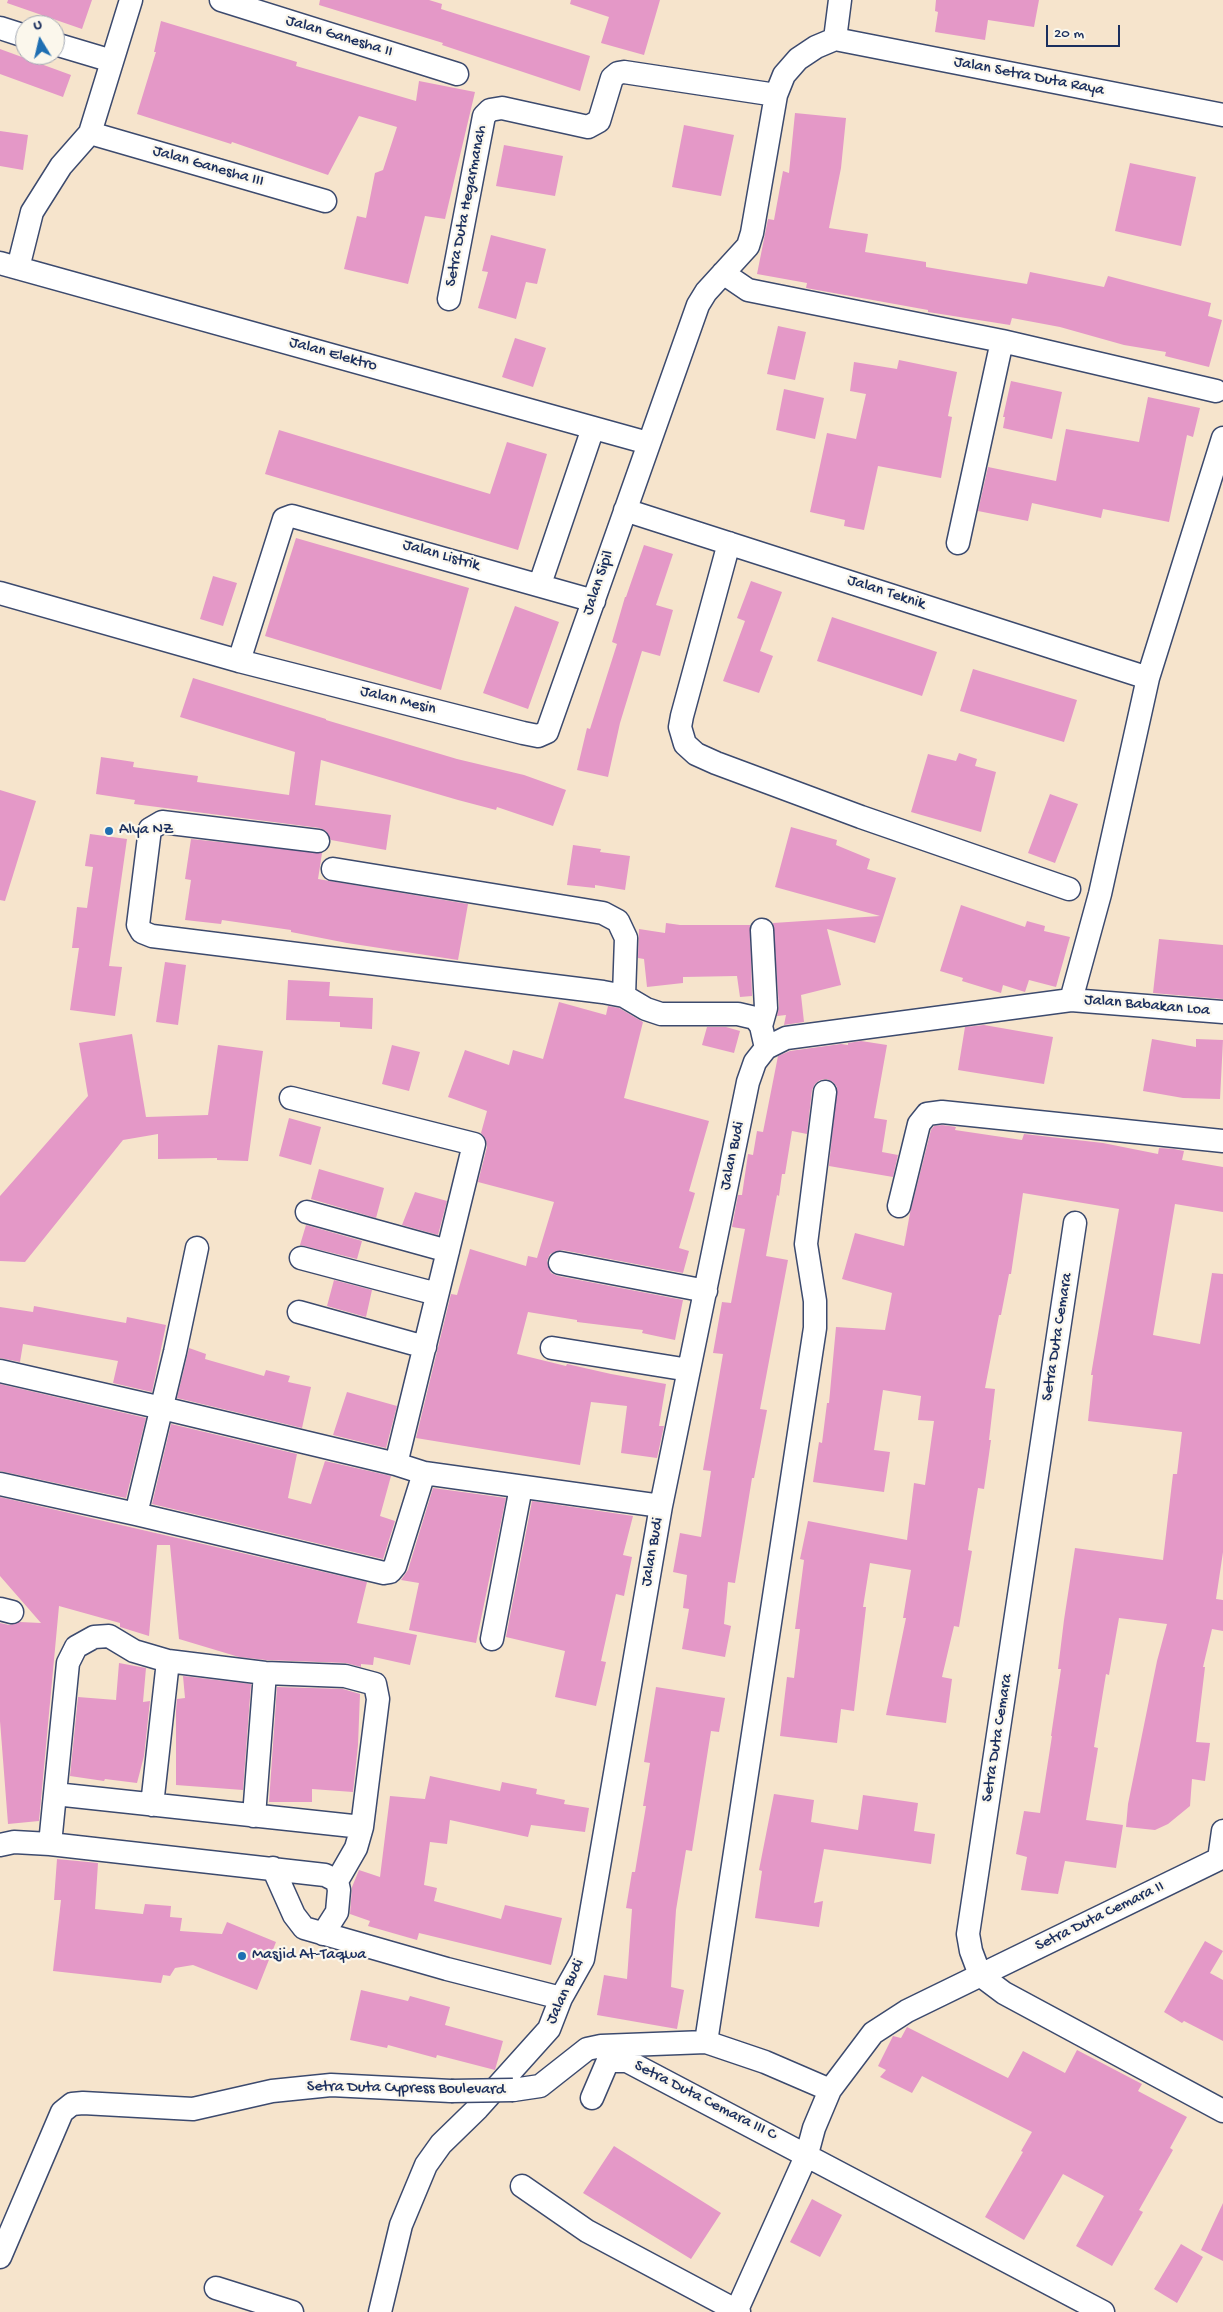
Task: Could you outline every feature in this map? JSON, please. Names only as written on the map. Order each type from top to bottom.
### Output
[{"type":"street","points":[[9,265],[32,212],[61,166],[90,133],[131,0]]},
{"type":"street","name":"Jalan Ganesha II","points":[[221,0],[458,74]]},
{"type":"street","points":[[835,39],[840,0]]},
{"type":"street","points":[[0,28],[15,33]]},
{"type":"street","name":"Jalan Sipil","points":[[551,724],[698,305],[723,273],[748,246],[752,233],[776,95],[784,75],[798,59],[816,47],[835,39]]},
{"type":"street","name":"Jalan Setra Duta Raya","points":[[835,39],[1223,114]]},
{"type":"street","points":[[65,47],[112,61]]},
{"type":"street","name":"Setra Duta Hegarmanah","points":[[449,299],[484,116],[490,110],[502,108],[588,128],[599,121],[612,78],[618,73],[624,72],[776,95]]},
{"type":"street","name":"Jalan Ganesha III","points":[[90,133],[325,201]]},
{"type":"street","name":"Jalan Elektro","points":[[9,265],[648,443]]},
{"type":"street","points":[[723,273],[748,290],[1002,341],[1216,391]]},
{"type":"street","points":[[958,543],[1002,341]]},
{"type":"street","points":[[540,584],[593,428]]},
{"type":"street","points":[[763,1037],[786,1038],[1071,1000],[1100,894],[1148,678],[1223,438]]},
{"type":"street","name":"Jalan Teknik","points":[[625,510],[1148,678]]},
{"type":"street","name":"Jalan Listrik","points":[[239,661],[284,519],[287,517],[298,516],[594,601]]},
{"type":"street","points":[[729,543],[682,716],[680,727],[686,744],[696,754],[716,763],[860,817],[1069,889]]},
{"type":"street","points":[[0,593],[239,661]]},
{"type":"street","name":"Jalan Mesin","points":[[239,661],[538,736],[547,732],[551,724]]},
{"type":"street","points":[[318,841],[162,822],[150,829],[138,925],[142,932],[152,936],[624,996],[646,1009],[661,1014],[738,1014],[755,1018],[763,1037]]},
{"type":"street","points":[[333,869],[603,913],[618,921],[626,938],[624,996]]},
{"type":"street","points":[[762,930],[766,1008],[763,1037]]},
{"type":"street","name":"Jalan Babakan Loa","points":[[1071,1000],[1223,1012]]},
{"type":"street","name":"Jalan Budi","points":[[380,2312],[401,2225],[426,2165],[440,2144],[478,2108],[549,2029],[561,1998],[583,1959],[661,1506],[748,1082],[763,1037]]},
{"type":"street","points":[[706,2042],[815,1328],[815,1301],[806,1244],[825,1092]]},
{"type":"street","points":[[291,1098],[474,1144],[396,1464]]},
{"type":"street","points":[[899,1206],[919,1124],[927,1114],[942,1112],[1223,1141]]},
{"type":"street","points":[[307,1212],[448,1250]]},
{"type":"street","name":"Setra Duta Cemara","points":[[980,1975],[971,1951],[968,1934],[1075,1223]]},
{"type":"street","points":[[136,1514],[162,1408],[197,1248]]},
{"type":"street","points":[[301,1258],[437,1294]]},
{"type":"street","points":[[560,1263],[706,1291]]},
{"type":"street","points":[[299,1312],[425,1347]]},
{"type":"street","points":[[552,1348],[689,1370]]},
{"type":"street","points":[[0,1371],[396,1464],[424,1473],[661,1506]]},
{"type":"street","points":[[0,1484],[384,1573],[390,1572],[395,1566],[424,1473]]},
{"type":"street","points":[[492,1639],[521,1487]]},
{"type":"street","points":[[50,1844],[68,1663],[76,1647],[94,1637],[109,1636],[134,1650],[168,1662],[265,1673],[345,1676],[375,1684],[378,1698],[362,1827],[356,1848],[337,1882],[339,1890],[337,1912],[323,1934]]},
{"type":"street","points":[[152,1805],[168,1662]]},
{"type":"street","points":[[254,1816],[265,1673]]},
{"type":"street","points":[[55,1794],[362,1827]]},
{"type":"street","points":[[1221,1860],[1223,1831]]},
{"type":"street","points":[[0,1845],[14,1842],[50,1844],[273,1868],[325,1875],[337,1882]]},
{"type":"street","name":"Setra Duta Cemara II","points":[[738,2312],[807,2154],[814,2128],[830,2090],[873,2033],[907,2011],[1221,1860]]},
{"type":"street","points":[[273,1868],[294,1915],[304,1928],[561,1998]]},
{"type":"street","points":[[980,1975],[1004,1993],[1223,2111]]},
{"type":"street","name":"Setra Duta Cypress Boulevard","points":[[0,2257],[62,2112],[72,2104],[84,2103],[193,2110],[272,2091],[331,2086],[451,2091],[513,2090],[540,2086],[587,2049],[601,2046],[706,2042],[765,2062],[830,2090]]},
{"type":"street","name":"Setra Duta Cemara III C","points":[[592,2098],[607,2063],[612,2061],[628,2061],[807,2154]]},
{"type":"street","points":[[807,2154],[1103,2312]]},
{"type":"street","points":[[522,2186],[588,2231],[738,2312]]},
{"type":"street","points":[[216,2288],[292,2312]]},
{"type":"building","points":[[8,0],[92,0],[82,29],[65,23],[65,15],[42,15],[7,3]]},
{"type":"building","points":[[320,0],[429,0],[442,4],[441,9],[590,56],[580,91],[442,45],[443,43],[319,5]]},
{"type":"building","points":[[571,0],[660,0],[644,55],[601,43],[609,17],[570,4]]},
{"type":"building","points":[[936,0],[1039,0],[1034,27],[988,20],[985,40],[935,32],[938,12],[935,11]]},
{"type":"building","points":[[161,21],[297,62],[296,66],[416,101],[419,81],[475,92],[445,219],[425,216],[408,284],[344,269],[357,216],[366,218],[375,173],[383,170],[397,127],[359,116],[328,175],[232,142],[231,144],[137,114],[156,52],[154,52]]},
{"type":"building","points":[[0,49],[15,54],[15,65],[44,65],[71,75],[63,97],[0,74]]},
{"type":"building","points":[[795,113],[846,118],[841,168],[829,228],[868,234],[865,252],[926,262],[926,267],[1027,284],[1030,272],[1104,287],[1108,276],[1211,303],[1208,316],[1222,320],[1209,367],[1165,356],[1166,352],[1124,345],[1060,327],[1012,318],[1010,325],[928,312],[928,310],[806,288],[807,283],[757,274],[768,219],[774,220],[783,171],[789,173]]},
{"type":"building","points":[[684,125],[734,135],[721,196],[672,187]]},
{"type":"building","points":[[0,131],[28,135],[23,170],[0,166]]},
{"type":"building","points":[[504,145],[563,156],[555,196],[496,186]]},
{"type":"building","points":[[1130,163],[1196,177],[1181,246],[1115,231]]},
{"type":"building","points":[[491,235],[546,249],[537,284],[526,282],[516,319],[478,308],[488,272],[482,271]]},
{"type":"building","points":[[778,326],[806,332],[795,380],[767,374]]},
{"type":"building","points":[[515,338],[546,348],[533,387],[502,377]]},
{"type":"building","points":[[899,360],[957,372],[948,416],[952,417],[941,478],[878,466],[864,530],[844,526],[845,520],[810,512],[827,433],[856,439],[866,394],[850,391],[854,362],[897,369]]},
{"type":"building","points":[[1011,381],[1062,392],[1052,439],[1003,428],[1005,417],[1003,417]]},
{"type":"building","points":[[784,389],[824,398],[815,439],[776,430]]},
{"type":"building","points":[[1148,397],[1200,408],[1193,437],[1187,435],[1169,522],[1103,509],[1101,518],[1032,503],[1028,521],[978,511],[988,467],[1056,481],[1066,429],[1139,442]]},
{"type":"building","points":[[279,430],[490,494],[507,442],[547,454],[518,550],[265,474]]},
{"type":"building","points":[[296,538],[469,588],[441,690],[265,636]]},
{"type":"building","points":[[644,545],[673,554],[656,605],[673,610],[660,656],[642,651],[620,723],[608,777],[577,770],[587,728],[590,729],[617,644],[612,642],[625,597]]},
{"type":"building","points":[[213,576],[237,583],[223,626],[200,619]]},
{"type":"building","points":[[751,581],[782,592],[760,651],[773,656],[759,693],[723,681],[745,621],[737,618]]},
{"type":"building","points":[[515,606],[559,622],[528,709],[483,693]]},
{"type":"building","points":[[832,617],[937,652],[922,696],[817,661]]},
{"type":"building","points":[[973,669],[1077,700],[1064,742],[960,711]]},
{"type":"building","points":[[193,678],[457,759],[524,775],[566,790],[553,826],[497,807],[496,810],[458,800],[321,760],[315,805],[391,815],[386,850],[331,840],[326,831],[320,828],[134,804],[135,800],[96,794],[101,757],[134,762],[133,767],[198,776],[197,782],[289,795],[295,752],[180,717]]},
{"type":"building","points":[[959,753],[977,759],[975,766],[996,772],[981,832],[911,812],[928,754],[956,761]]},
{"type":"building","points":[[0,790],[36,801],[5,901],[0,900]]},
{"type":"building","points":[[1050,794],[1078,804],[1055,863],[1028,853]]},
{"type":"building","points":[[791,827],[837,840],[836,845],[870,859],[867,869],[896,878],[875,943],[827,929],[841,985],[801,995],[804,1022],[784,1025],[786,1015],[777,1016],[779,1007],[773,923],[880,916],[775,887]]},
{"type":"building","points":[[90,834],[127,839],[109,966],[122,967],[115,1016],[70,1010],[79,948],[72,948],[77,907],[87,908],[93,867],[85,866]]},
{"type":"building","points":[[191,839],[322,853],[318,879],[468,904],[458,960],[347,943],[291,932],[291,930],[222,920],[221,924],[185,920],[191,880],[185,879]]},
{"type":"building","points":[[573,845],[601,849],[600,852],[630,856],[625,890],[595,885],[595,888],[567,885]]},
{"type":"building","points":[[961,905],[1025,927],[1027,921],[1045,926],[1044,931],[1070,937],[1056,987],[1029,980],[1025,992],[1003,985],[1001,993],[962,981],[963,978],[940,971]]},
{"type":"building","points":[[666,923],[680,925],[750,925],[752,996],[740,997],[737,976],[683,977],[683,983],[647,987],[644,959],[638,958],[639,929],[665,933]]},
{"type":"building","points":[[1159,939],[1223,945],[1223,999],[1153,993]]},
{"type":"building","points":[[165,962],[186,965],[178,1025],[156,1022]]},
{"type":"building","points":[[288,980],[330,982],[329,996],[373,998],[372,1029],[340,1027],[340,1022],[286,1020]]},
{"type":"building","points":[[559,1002],[606,1015],[608,1006],[619,1008],[643,1022],[624,1098],[709,1121],[689,1191],[695,1193],[679,1248],[689,1251],[683,1273],[562,1250],[550,1254],[547,1261],[551,1273],[558,1276],[683,1300],[675,1340],[642,1333],[643,1330],[577,1322],[577,1320],[528,1312],[517,1354],[566,1366],[567,1364],[666,1384],[659,1426],[664,1426],[657,1458],[621,1453],[627,1406],[591,1402],[580,1465],[416,1438],[451,1294],[457,1295],[470,1249],[526,1266],[528,1256],[537,1258],[554,1202],[478,1182],[487,1147],[486,1140],[481,1133],[487,1111],[448,1097],[465,1050],[509,1065],[513,1050],[543,1059]]},
{"type":"building","points":[[984,1025],[1053,1037],[1044,1084],[958,1070],[965,1027]]},
{"type":"building","points":[[707,1027],[726,1027],[740,1031],[734,1053],[702,1045]]},
{"type":"building","points":[[132,1034],[146,1117],[208,1115],[218,1045],[263,1051],[248,1161],[217,1160],[217,1158],[158,1159],[158,1134],[123,1140],[25,1262],[0,1261],[0,1196],[88,1096],[79,1043]]},
{"type":"building","points":[[1152,1039],[1196,1047],[1196,1039],[1223,1040],[1220,1099],[1183,1098],[1143,1091]]},
{"type":"building","points":[[861,1041],[887,1045],[874,1118],[887,1120],[882,1152],[898,1155],[893,1177],[829,1166],[837,1087],[827,1079],[820,1080],[812,1090],[807,1134],[792,1131],[785,1174],[782,1174],[779,1196],[777,1195],[766,1256],[788,1260],[760,1409],[767,1410],[754,1478],[752,1478],[735,1583],[728,1582],[724,1624],[731,1626],[725,1657],[682,1649],[689,1609],[683,1608],[687,1575],[673,1572],[680,1533],[701,1537],[711,1471],[703,1470],[723,1354],[713,1353],[722,1302],[731,1303],[745,1229],[732,1227],[738,1195],[742,1195],[748,1154],[753,1155],[757,1131],[763,1132],[778,1056],[790,1051],[841,1044],[848,1045],[848,1043]]},
{"type":"building","points":[[392,1045],[420,1052],[409,1091],[382,1084]]},
{"type":"building","points":[[289,1118],[321,1127],[311,1165],[279,1156]]},
{"type":"building","points":[[934,1126],[956,1127],[955,1130],[1022,1140],[1024,1134],[1103,1143],[1158,1154],[1159,1148],[1174,1149],[1184,1151],[1182,1160],[1223,1167],[1223,1212],[1175,1204],[1153,1335],[1200,1344],[1212,1273],[1223,1274],[1223,1552],[1216,1599],[1223,1600],[1223,1631],[1212,1629],[1203,1667],[1205,1667],[1196,1742],[1210,1743],[1205,1781],[1192,1779],[1190,1806],[1168,1824],[1155,1830],[1126,1827],[1128,1804],[1157,1661],[1167,1624],[1119,1618],[1109,1675],[1106,1674],[1094,1747],[1098,1748],[1086,1820],[1123,1825],[1116,1868],[1065,1861],[1058,1894],[1021,1890],[1027,1857],[1016,1854],[1024,1811],[1040,1813],[1061,1669],[1058,1669],[1075,1548],[1163,1560],[1173,1474],[1177,1474],[1182,1432],[1088,1421],[1093,1375],[1091,1375],[1119,1209],[1023,1193],[1011,1274],[1009,1274],[1001,1315],[999,1315],[985,1388],[995,1389],[989,1440],[991,1440],[984,1489],[978,1488],[968,1550],[972,1551],[959,1627],[954,1626],[942,1677],[952,1679],[946,1723],[886,1715],[906,1618],[903,1618],[911,1570],[870,1563],[863,1607],[866,1607],[854,1711],[841,1709],[837,1743],[780,1736],[787,1677],[794,1678],[800,1629],[795,1629],[804,1560],[800,1559],[808,1521],[907,1540],[914,1483],[925,1485],[934,1421],[918,1420],[921,1396],[883,1390],[874,1450],[890,1452],[884,1492],[813,1482],[819,1442],[822,1443],[827,1403],[829,1403],[836,1327],[885,1330],[892,1293],[842,1279],[855,1233],[904,1246],[910,1213],[931,1130]]},
{"type":"building","points":[[319,1169],[384,1188],[376,1218],[311,1199]]},
{"type":"building","points":[[415,1192],[447,1201],[438,1235],[402,1225]]},
{"type":"building","points":[[306,1225],[362,1241],[357,1259],[300,1245]]},
{"type":"building","points":[[334,1280],[372,1290],[366,1317],[327,1306]]},
{"type":"building","points":[[34,1306],[126,1323],[127,1317],[166,1325],[152,1392],[113,1383],[118,1361],[23,1344],[20,1362],[0,1358],[0,1307],[33,1312]]},
{"type":"building","points":[[189,1348],[206,1354],[205,1359],[264,1376],[266,1370],[290,1376],[288,1382],[311,1387],[302,1428],[177,1398]]},
{"type":"building","points":[[0,1384],[146,1418],[126,1498],[0,1471]]},
{"type":"building","points":[[347,1392],[397,1406],[386,1448],[333,1435]]},
{"type":"building","points":[[171,1424],[297,1454],[288,1498],[311,1504],[325,1461],[391,1476],[380,1516],[395,1521],[383,1559],[152,1504]]},
{"type":"building","points":[[433,1488],[506,1498],[476,1643],[409,1630],[419,1583],[401,1580],[408,1570]]},
{"type":"building","points":[[0,1497],[367,1582],[357,1623],[417,1635],[410,1665],[374,1657],[373,1665],[361,1664],[361,1667],[346,1663],[239,1657],[179,1639],[170,1545],[157,1545],[149,1636],[120,1627],[120,1623],[59,1606],[39,1821],[8,1824],[0,1721],[0,1623],[9,1625],[20,1622],[41,1623],[0,1576]]},
{"type":"building","points":[[532,1501],[633,1516],[623,1555],[632,1557],[624,1596],[616,1594],[601,1661],[606,1662],[596,1706],[555,1697],[565,1651],[506,1637]]},
{"type":"building","points":[[119,1663],[146,1668],[143,1702],[150,1701],[144,1756],[137,1783],[70,1776],[78,1697],[116,1700]]},
{"type":"building","points":[[183,1676],[251,1684],[243,1790],[176,1785],[176,1711],[177,1699],[185,1698]]},
{"type":"building","points":[[277,1687],[343,1689],[360,1694],[358,1745],[353,1792],[312,1789],[312,1802],[269,1802]]},
{"type":"building","points":[[656,1687],[725,1698],[719,1732],[711,1731],[692,1851],[686,1850],[676,1910],[671,1987],[684,1990],[677,2029],[597,2015],[604,1975],[627,1979],[632,1909],[626,1908],[632,1872],[635,1872],[646,1806],[643,1806],[650,1763],[644,1762]]},
{"type":"building","points":[[430,1776],[500,1791],[502,1782],[537,1789],[536,1794],[565,1800],[564,1804],[589,1808],[585,1832],[531,1825],[528,1837],[450,1820],[447,1844],[430,1842],[424,1885],[437,1888],[434,1901],[501,1919],[505,1905],[562,1918],[551,1965],[419,1933],[417,1940],[368,1926],[370,1921],[350,1914],[352,1887],[359,1870],[380,1877],[390,1796],[425,1799]]},
{"type":"building","points":[[774,1794],[814,1800],[811,1822],[858,1830],[863,1795],[918,1803],[914,1831],[935,1834],[931,1864],[824,1849],[814,1903],[823,1901],[819,1927],[755,1918],[762,1871],[759,1870]]},
{"type":"building","points":[[57,1859],[98,1863],[95,1909],[143,1914],[145,1904],[171,1906],[170,1917],[182,1918],[180,1931],[222,1934],[227,1922],[276,1942],[257,1990],[193,1965],[175,1968],[170,1976],[163,1975],[161,1983],[53,1971],[61,1900],[54,1900]]},
{"type":"building","points":[[1205,1941],[1223,1951],[1210,1973],[1223,1980],[1223,2041],[1184,2021],[1182,2023],[1164,2012]]},
{"type":"building","points":[[361,1990],[408,2001],[410,1996],[450,2007],[445,2025],[503,2041],[495,2070],[437,2055],[436,2058],[388,2045],[387,2048],[350,2040]]},
{"type":"building","points":[[907,2027],[1008,2078],[1023,2051],[1065,2073],[1077,2050],[1142,2084],[1138,2091],[1187,2117],[1170,2148],[1173,2150],[1139,2210],[1143,2212],[1112,2266],[1076,2246],[1104,2196],[1063,2174],[1024,2240],[985,2217],[1023,2152],[1021,2151],[1032,2132],[922,2076],[912,2093],[880,2077],[886,2070],[878,2066],[893,2036],[901,2038]]},
{"type":"building","points":[[614,2146],[721,2213],[691,2259],[583,2193]]},
{"type":"building","points":[[812,2199],[842,2215],[820,2257],[790,2242]]},
{"type":"building","points":[[1223,2203],[1223,2261],[1201,2250]]},
{"type":"building","points":[[1181,2244],[1203,2257],[1177,2303],[1154,2289]]},
{"type":"place","name":"Alya NZ","points":[[109,831]]},
{"type":"place","name":"Masjid At-Taqwa","points":[[242,1956]]}]
